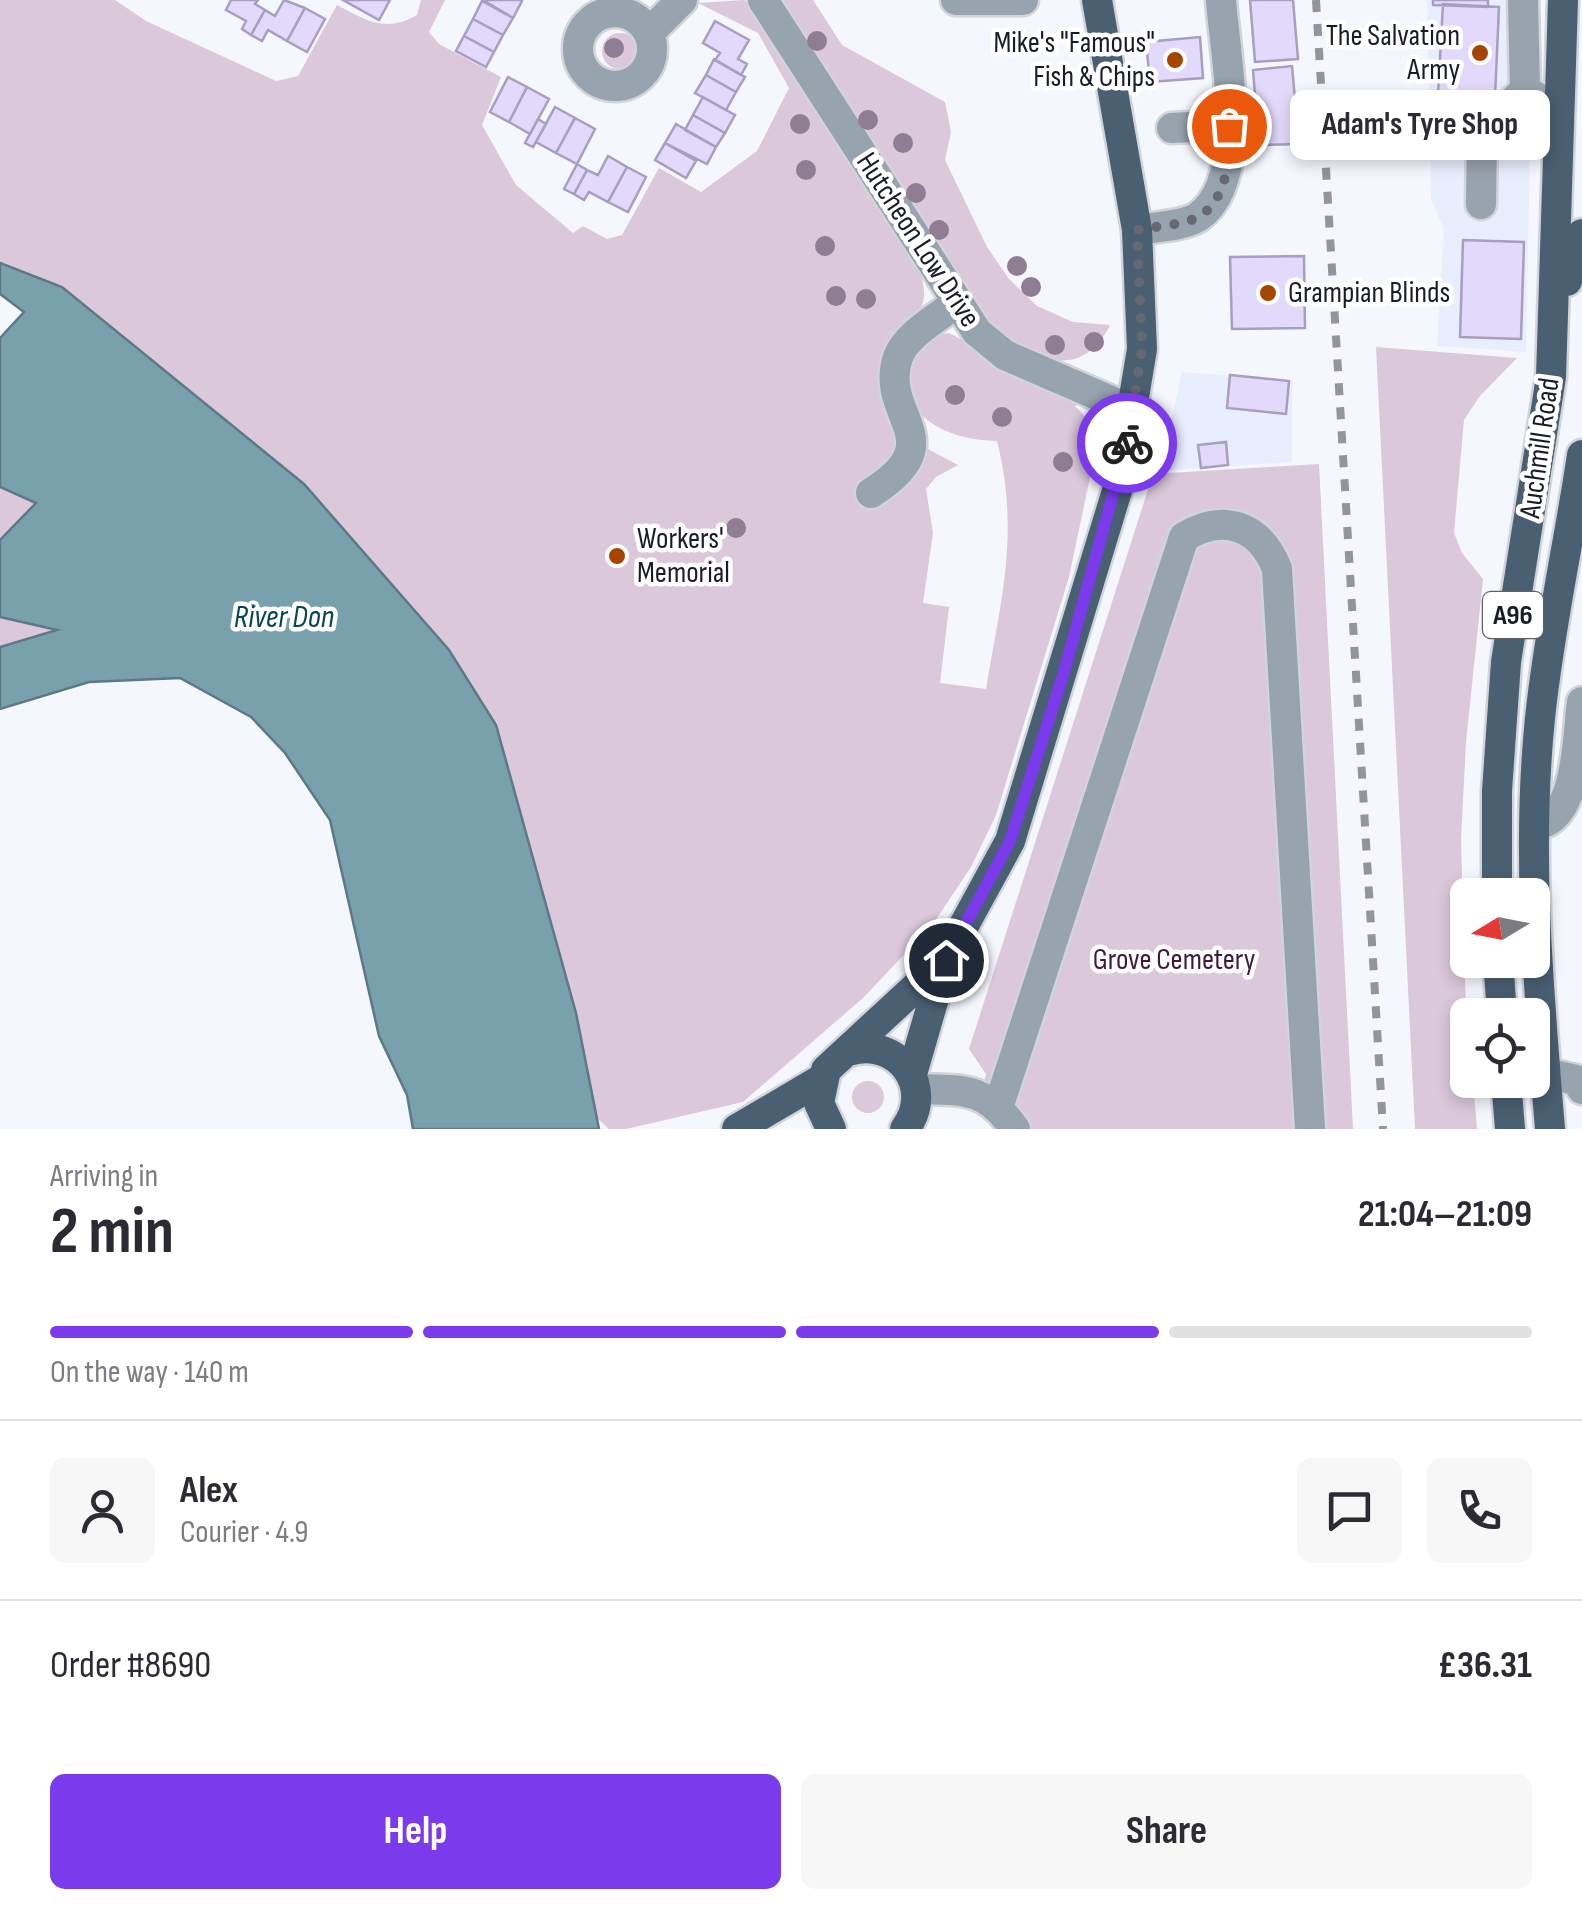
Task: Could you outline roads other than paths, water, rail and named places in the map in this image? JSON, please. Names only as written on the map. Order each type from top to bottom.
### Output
[{"type":"main road","points":[[910,1126],[914,1081],[946,960],[1010,841],[1120,481],[1134,411],[1142,349],[1137,230],[1097,0]]},
{"type":"main road","name":"Auchmill Road","points":[[1497,878],[1497,774],[1506,662],[1542,448],[1553,338],[1563,0]]},
{"type":"main road","points":[[1553,338],[1582,234]]},
{"type":"main road","name":"Auchmill Road","points":[[1543,998],[1536,825],[1540,720],[1581,467]]},
{"type":"main road","points":[[831,1129],[819,1103],[822,1079],[833,1062],[946,960]]},
{"type":"main road","points":[[850,1050],[873,1047],[889,1052],[914,1081]]},
{"type":"main road","points":[[737,1129],[822,1079]]},
{"type":"main road","points":[[1507,1098],[1510,1129]]},
{"type":"main road","name":"Auchmill Road","points":[[1548,1098],[1550,1129]]},
{"type":"street","points":[[650,33],[682,0]]},
{"type":"street","name":"Hutcheon Low Drive","points":[[763,0],[955,304],[977,332],[1005,355],[1134,411]]},
{"type":"street","points":[[956,0],[1023,0]]},
{"type":"street","points":[[1137,230],[1196,218],[1222,191],[1231,150],[1221,0]]},
{"type":"street","points":[[1481,204],[1482,132],[1525,90],[1523,0]]},
{"type":"street","points":[[1525,90],[1535,98],[1561,98]]},
{"type":"street","points":[[1172,128],[1229,126]]},
{"type":"street","points":[[871,492],[904,465],[913,442],[912,425],[900,406],[894,382],[899,354],[955,304]]},
{"type":"street","points":[[914,1081],[984,1096],[1007,1117],[1184,538],[1204,525],[1227,522],[1252,532],[1269,548],[1277,569],[1310,1129]]},
{"type":"street","points":[[1536,825],[1548,823],[1562,809],[1582,702]]},
{"type":"street","points":[[1550,1073],[1580,1080]]},
{"type":"water","name":"River Don","points":[[0,263],[62,287],[304,484],[449,650],[496,725],[576,1013],[599,1129],[413,1129],[407,1095],[379,1036],[330,820],[285,753],[251,717],[180,678],[89,682],[0,709],[0,647],[57,630],[0,617],[0,540],[36,503],[0,487],[0,338],[24,312],[0,294]]},
{"type":"railway","points":[[1316,0],[1383,1129]]},
{"type":"place","name":"The Salvation Army","points":[[1480,53]]},
{"type":"place","name":"Mike's \"Famous\" Fish & Chips","points":[[1175,60]]},
{"type":"place","name":"Adam's Tyre Shop","points":[[1229,126]]},
{"type":"place","name":"Grampian Blinds","points":[[1268,293]]},
{"type":"place","name":"Workers' Memorial","points":[[617,556]]},
{"type":"park label","name":"Grove Cemetery","points":[[1174,960]]}]
